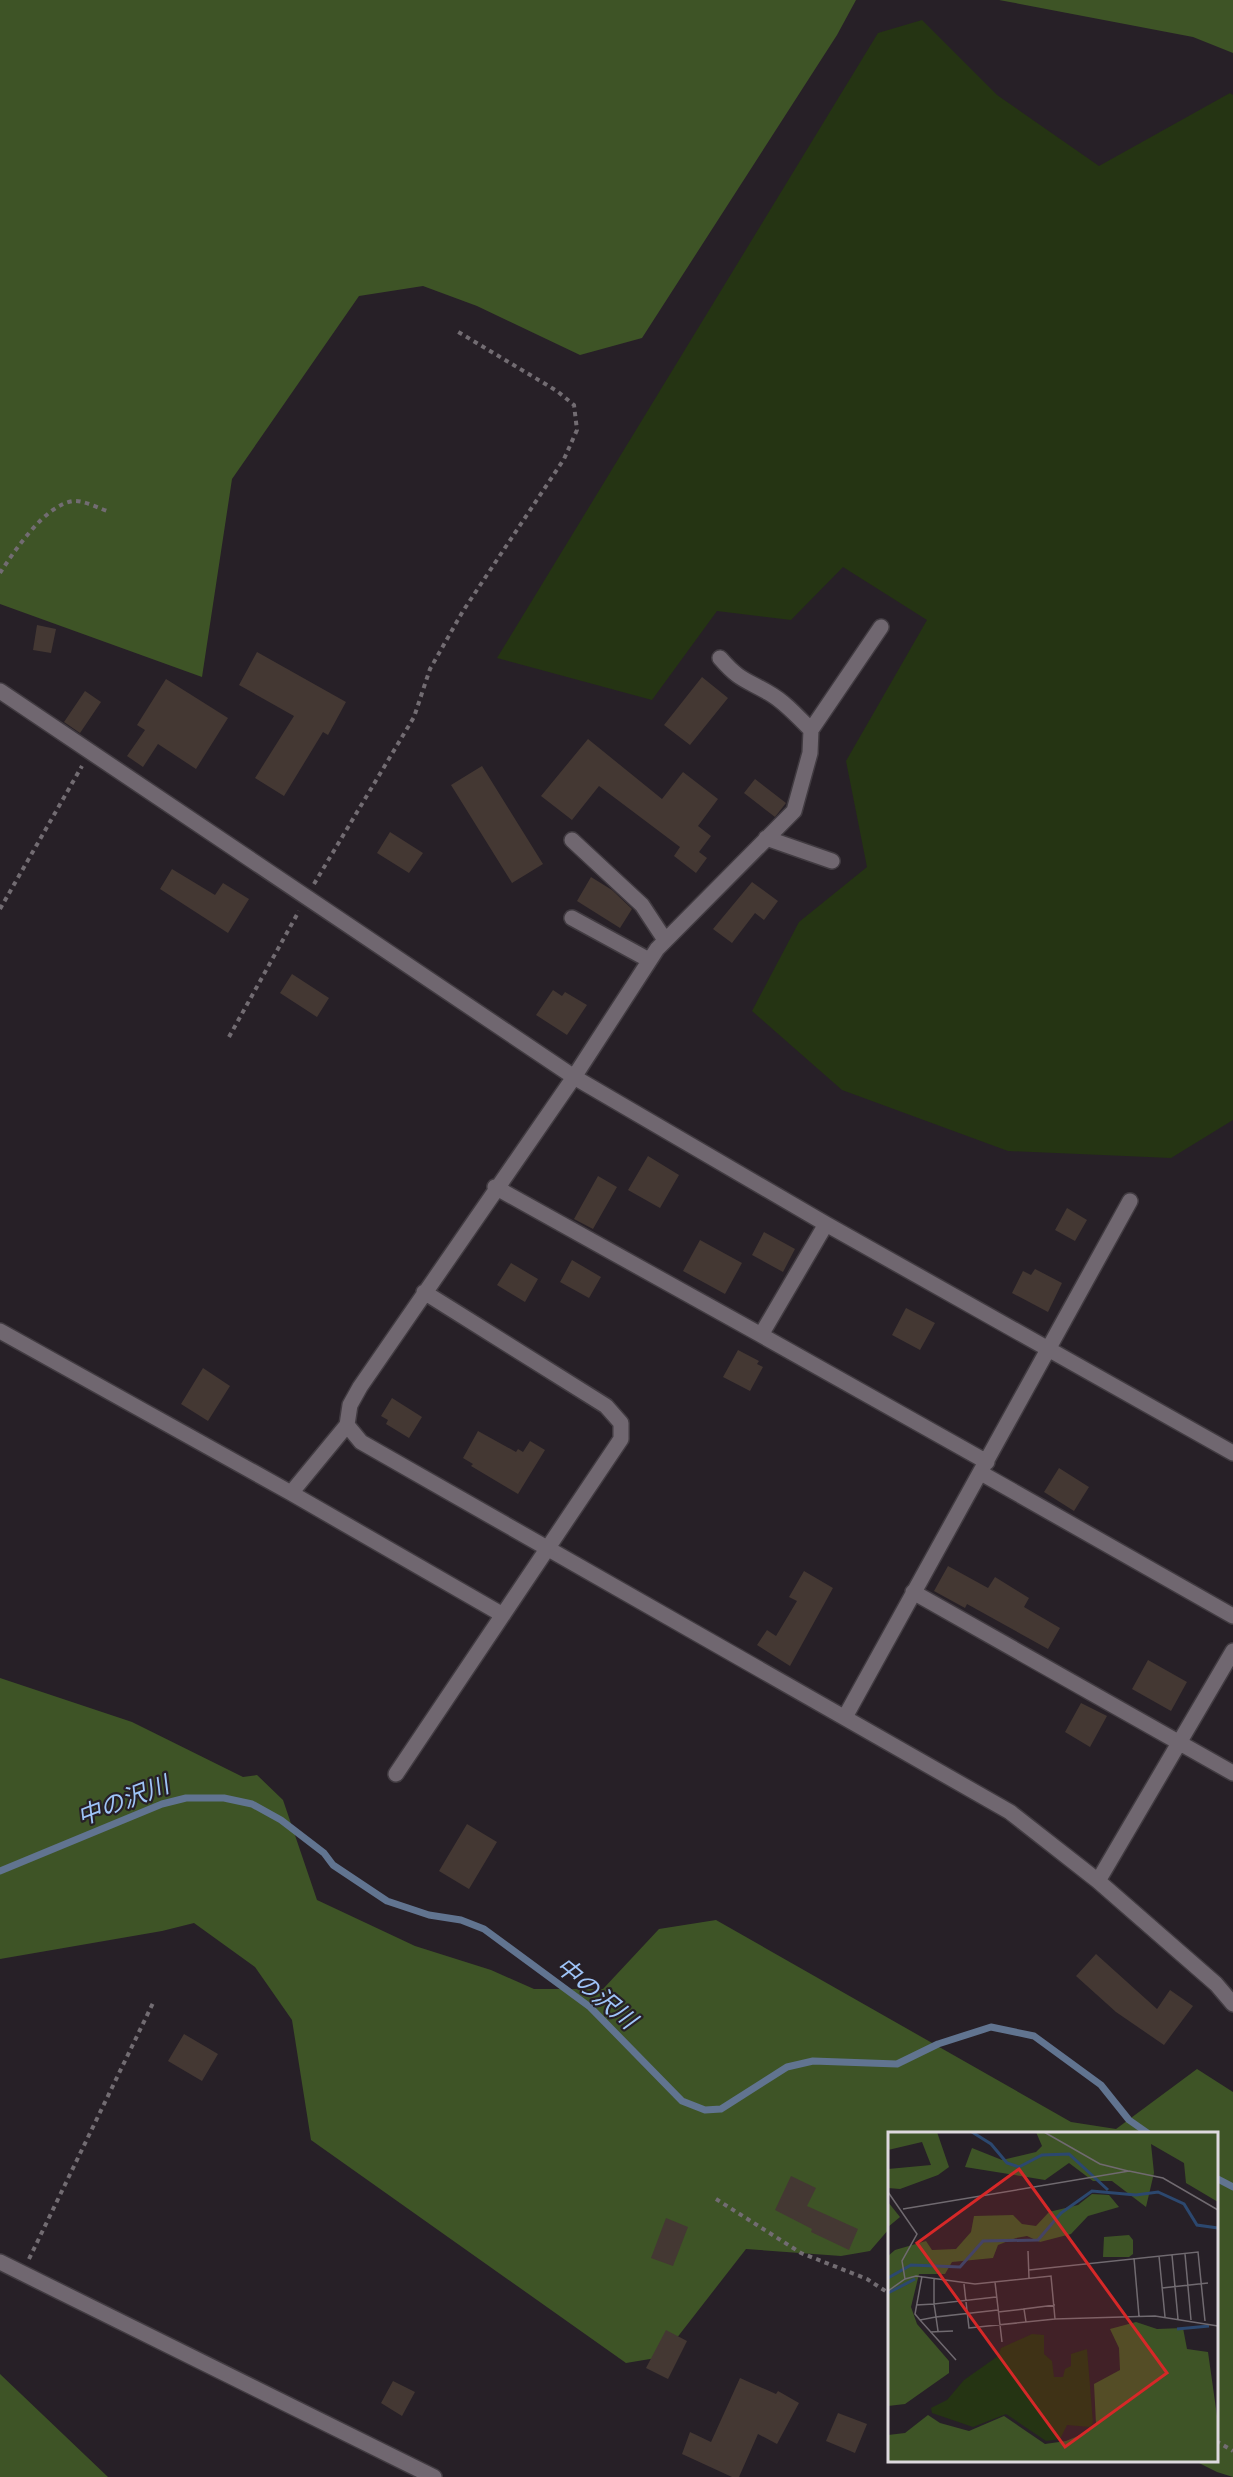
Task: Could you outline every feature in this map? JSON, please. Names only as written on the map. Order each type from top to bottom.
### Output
[{"type":"street","points":[[291,1493],[347,1425],[350,1405],[360,1387],[495,1187],[574,1077],[649,960],[665,940],[794,811],[808,763],[811,730],[881,627]]},
{"type":"street","points":[[720,658],[737,678],[770,693],[792,710],[811,730]]},
{"type":"street","points":[[0,691],[306,899],[574,1077],[826,1224],[1233,1453]]},
{"type":"street","points":[[766,838],[832,861]]},
{"type":"street","points":[[572,840],[642,905],[665,940]]},
{"type":"street","points":[[572,918],[649,960]]},
{"type":"street","points":[[495,1187],[761,1335],[1233,1616]]},
{"type":"street","points":[[845,1717],[1130,1201]]},
{"type":"street","points":[[761,1335],[826,1224]]},
{"type":"street","points":[[396,1774],[621,1439],[621,1423],[606,1406],[424,1292]]},
{"type":"street","points":[[0,1331],[291,1493],[503,1615]]},
{"type":"street","points":[[347,1425],[361,1442],[1010,1812],[1098,1881],[1216,1984],[1233,2004]]},
{"type":"street","points":[[913,1592],[1233,1773]]},
{"type":"street","points":[[1098,1881],[1233,1651]]},
{"type":"street","points":[[0,2262],[434,2477]]},
{"type":"path","points":[[229,1037],[306,899],[414,717],[430,669],[463,611],[564,459],[577,430],[574,405],[557,391],[454,330]]},
{"type":"path","points":[[0,573],[13,554],[55,507],[75,500],[110,512]]},
{"type":"path","points":[[0,909],[90,752]]},
{"type":"path","points":[[22,2273],[153,2003]]},
{"type":"path","points":[[716,2199],[801,2253],[867,2279],[888,2294]]},
{"type":"path","points":[[1218,2442],[1233,2451]]},
{"type":"green space","points":[[0,0],[856,0],[837,35],[642,338],[580,355],[477,306],[423,286],[359,296],[232,479],[202,677],[0,604]]},
{"type":"green space","points":[[999,0],[1233,0],[1233,53],[1193,37]]},
{"type":"green space","points":[[922,20],[997,95],[1099,166],[1230,93],[1233,95],[1233,1120],[1171,1158],[1008,1151],[842,1090],[752,1011],[799,922],[867,867],[846,761],[927,620],[843,567],[791,620],[717,611],[652,700],[497,658],[878,33]]},
{"type":"green space","points":[[0,1678],[132,1722],[243,1777],[257,1775],[283,1800],[317,1900],[415,1946],[491,1970],[534,1989],[603,1989],[659,1929],[716,1920],[1071,2122],[1116,2129],[1197,2069],[1233,2092],[1233,2477],[1197,2462],[1218,2462],[1218,2132],[888,2132],[888,2230],[870,2251],[841,2256],[746,2249],[662,2357],[626,2363],[311,2140],[292,2020],[255,1967],[194,1923],[162,1931],[0,1959]]},
{"type":"green space","points":[[0,2374],[108,2477],[0,2477]]},
{"type":"building","points":[[37,625],[56,629],[51,653],[33,650]]},
{"type":"building","points":[[257,652],[346,702],[328,735],[323,732],[284,796],[255,778],[294,716],[239,685]]},
{"type":"building","points":[[702,677],[728,698],[690,745],[664,725]]},
{"type":"building","points":[[166,679],[228,718],[196,769],[158,744],[143,767],[127,756],[145,730],[137,725]]},
{"type":"building","points":[[85,691],[101,702],[80,733],[64,722]]},
{"type":"building","points":[[588,739],[662,799],[683,772],[718,799],[698,826],[711,836],[699,852],[707,858],[696,873],[674,856],[680,847],[599,786],[572,820],[541,796]]},
{"type":"building","points":[[482,766],[543,864],[512,883],[451,785]]},
{"type":"building","points":[[755,779],[786,803],[775,817],[744,793]]},
{"type":"building","points":[[390,832],[423,853],[409,873],[377,853]]},
{"type":"building","points":[[172,869],[215,895],[223,883],[249,899],[228,933],[160,889]]},
{"type":"building","points":[[591,877],[612,890],[632,909],[620,928],[577,901]]},
{"type":"building","points":[[752,882],[778,901],[764,920],[755,913],[732,943],[713,929]]},
{"type":"building","points":[[292,974],[329,998],[317,1017],[280,993]]},
{"type":"building","points":[[553,990],[562,996],[565,992],[587,1005],[567,1035],[536,1015]]},
{"type":"building","points":[[648,1156],[679,1175],[660,1208],[628,1190]]},
{"type":"building","points":[[598,1176],[617,1187],[593,1229],[574,1219]]},
{"type":"building","points":[[1067,1208],[1087,1220],[1075,1241],[1055,1230]]},
{"type":"building","points":[[764,1232],[795,1249],[783,1272],[752,1255]]},
{"type":"building","points":[[700,1240],[742,1263],[725,1294],[683,1271]]},
{"type":"building","points":[[572,1260],[601,1277],[589,1298],[560,1282]]},
{"type":"building","points":[[511,1263],[538,1279],[525,1302],[497,1285]]},
{"type":"building","points":[[1035,1269],[1062,1283],[1048,1312],[1012,1293],[1023,1271],[1031,1275]]},
{"type":"building","points":[[906,1308],[935,1323],[920,1350],[892,1335]]},
{"type":"building","points":[[738,1350],[759,1361],[757,1364],[763,1367],[750,1391],[723,1377]]},
{"type":"building","points":[[203,1368],[230,1386],[208,1421],[181,1404]]},
{"type":"building","points":[[392,1398],[422,1417],[409,1438],[386,1424],[388,1420],[381,1416]]},
{"type":"building","points":[[478,1431],[516,1452],[518,1449],[523,1452],[530,1441],[545,1450],[518,1494],[471,1466],[473,1464],[463,1458]]},
{"type":"building","points":[[1059,1468],[1089,1487],[1074,1511],[1044,1492]]},
{"type":"building","points":[[948,1566],[988,1588],[995,1577],[1029,1598],[1024,1607],[1060,1628],[1048,1649],[967,1604],[965,1608],[934,1591]]},
{"type":"building","points":[[804,1571],[833,1588],[790,1666],[757,1645],[767,1630],[776,1636],[797,1601],[789,1597]]},
{"type":"building","points":[[1148,1660],[1187,1682],[1171,1711],[1132,1689]]},
{"type":"building","points":[[1081,1703],[1107,1716],[1090,1747],[1065,1732]]},
{"type":"building","points":[[467,1824],[497,1842],[469,1889],[439,1871]]},
{"type":"building","points":[[1096,1954],[1157,2009],[1170,1990],[1193,2006],[1164,2045],[1116,2012],[1076,1976]]},
{"type":"building","points":[[184,2034],[218,2054],[202,2081],[168,2061]]},
{"type":"building","points":[[791,2176],[816,2188],[807,2206],[858,2229],[849,2250],[811,2232],[812,2229],[775,2210]]},
{"type":"building","points":[[666,2218],[688,2227],[673,2266],[651,2258]]},
{"type":"building","points":[[666,2330],[687,2341],[668,2379],[646,2368]]},
{"type":"building","points":[[740,2378],[776,2394],[778,2391],[799,2403],[777,2444],[758,2434],[739,2477],[732,2477],[682,2454],[690,2432],[711,2442]]},
{"type":"building","points":[[393,2381],[415,2392],[402,2416],[381,2403]]},
{"type":"building","points":[[838,2413],[867,2424],[855,2453],[826,2441]]},
{"type":"waterway","name":"中の沢川","points":[[0,1871],[162,1804],[186,1798],[224,1798],[252,1804],[281,1820],[324,1853],[333,1865],[387,1901],[429,1915],[461,1920],[484,1929],[590,2007],[682,2101],[705,2110],[721,2109],[787,2067],[813,2061],[897,2064],[938,2044],[991,2027],[1034,2036],[1101,2085],[1129,2120],[1146,2132]]},
{"type":"waterway","name":"中の沢川","points":[[1218,2179],[1233,2187]]}]
